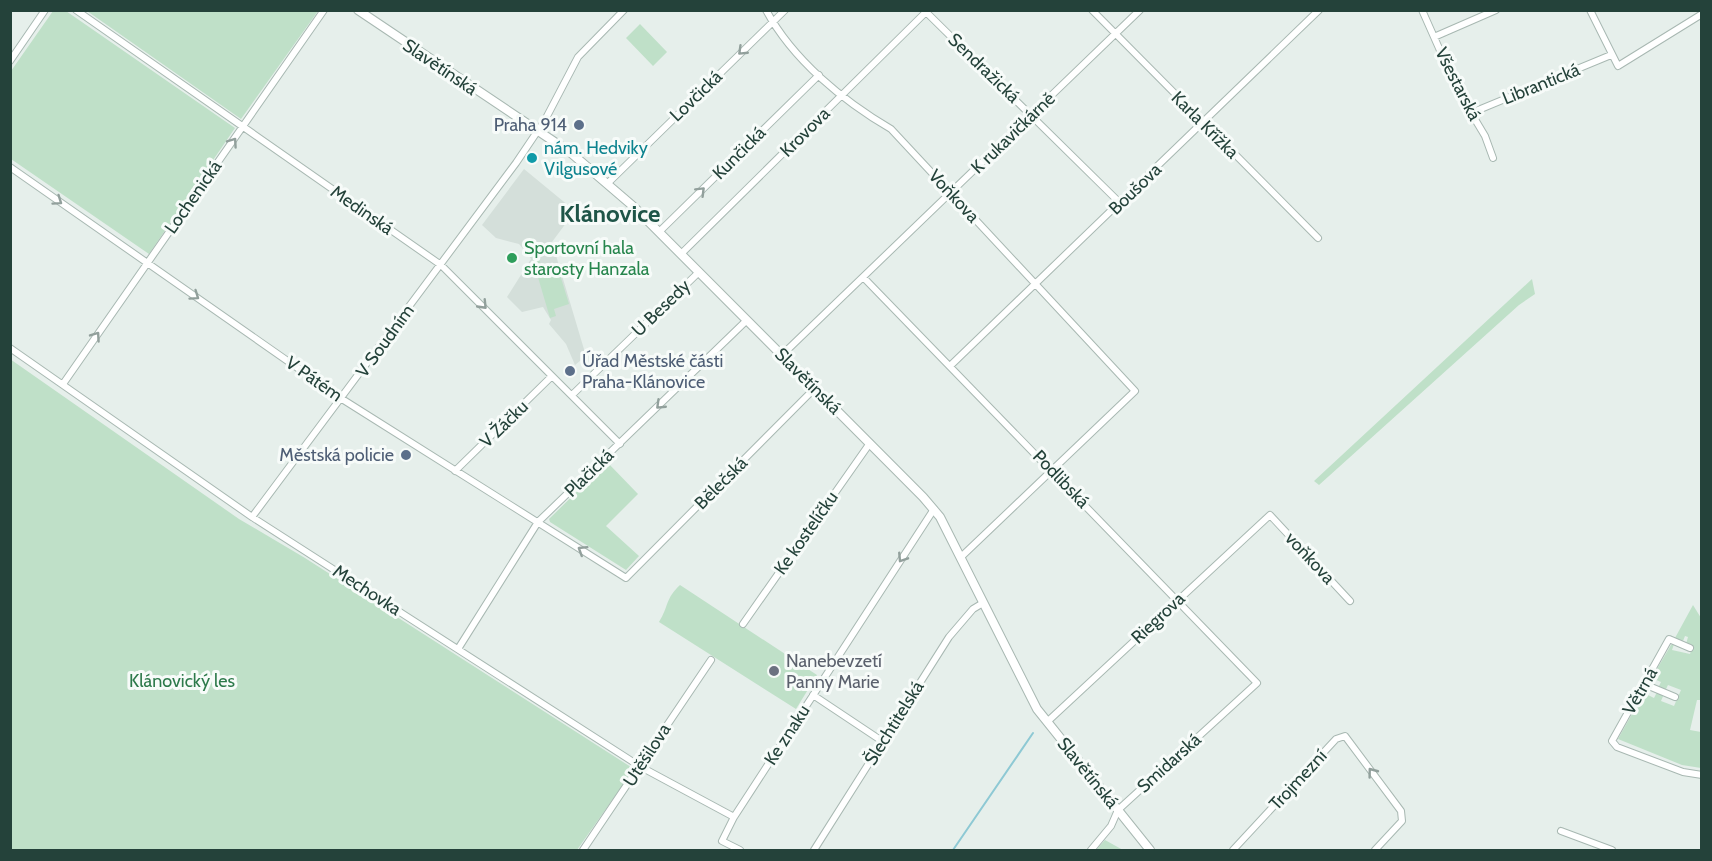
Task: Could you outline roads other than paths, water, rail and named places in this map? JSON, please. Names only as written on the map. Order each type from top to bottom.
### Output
[{"type":"street","points":[[10,61],[45,10]]},
{"type":"street","name":"Medinská","points":[[76,10],[441,265],[620,444]]},
{"type":"street","name":"Lochenická","points":[[63,384],[324,10]]},
{"type":"street","name":"Slavětínská","points":[[358,10],[571,153],[608,183],[934,509],[961,557],[1037,709],[1150,850]]},
{"type":"street","name":"V Soudním","points":[[252,517],[516,163],[538,131],[578,57],[624,10]]},
{"type":"street","name":"Voňkova","points":[[766,10],[772,22],[819,75],[841,97],[891,129],[1136,392],[1053,470]]},
{"type":"street","name":"Lovčická","points":[[608,183],[785,10]]},
{"type":"street","name":"Karla Křížka","points":[[1092,10],[1318,238]]},
{"type":"street","name":"K rukavičkárně","points":[[782,355],[1140,10]]},
{"type":"street","name":"Boušova","points":[[950,366],[1319,10]]},
{"type":"street","name":"Všestarská","points":[[1422,10],[1493,158]]},
{"type":"street","points":[[1434,38],[1496,10]]},
{"type":"street","points":[[1590,10],[1618,66],[1701,14]]},
{"type":"street","name":"Krovova","points":[[681,254],[926,11]]},
{"type":"street","name":"Sendražická","points":[[926,11],[1120,204]]},
{"type":"street","name":"Librantická","points":[[1471,112],[1611,55]]},
{"type":"street","name":"Kunčická","points":[[659,232],[819,75]]},
{"type":"street","name":"V Pátém","points":[[10,167],[342,399],[626,578]]},
{"type":"street","name":"U Besedy","points":[[572,395],[699,272]]},
{"type":"street","name":"Podlibská","points":[[863,277],[1053,470],[1257,683]]},
{"type":"street","name":"Plačická","points":[[458,649],[538,522],[747,320]]},
{"type":"street","name":"Mechovka","points":[[10,348],[252,517],[640,767],[734,817]]},
{"type":"street","name":"V Žáčku","points":[[455,471],[552,376]]},
{"type":"street","name":"Bělečská","points":[[626,578],[815,388]]},
{"type":"street","name":"Ke kostelíčku","points":[[742,624],[870,443]]},
{"type":"street","points":[[961,557],[1053,470]]},
{"type":"street","name":"Ke znaku","points":[[740,850],[722,841],[734,817],[934,509]]},
{"type":"street","name":"Riegrova","points":[[1047,722],[1270,515]]},
{"type":"street","name":"voňkova","points":[[1270,515],[1350,601]]},
{"type":"street","name":"Šlechtitelská","points":[[814,850],[949,637],[973,609],[983,603]]},
{"type":"street","name":"Větrná","points":[[1690,648],[1669,639],[1614,736],[1613,743],[1675,769],[1701,775]]},
{"type":"street","name":"Utěšilova","points":[[583,850],[711,660]]},
{"type":"street","name":"Smidarská","points":[[1090,850],[1111,826],[1118,810],[1257,683]]},
{"type":"street","points":[[1644,684],[1676,697]]},
{"type":"street","points":[[813,695],[882,741]]},
{"type":"street","name":"Trojmezní","points":[[1233,850],[1336,739],[1345,736],[1401,811],[1402,821],[1375,850]]},
{"type":"street","points":[[1561,831],[1612,850]]},
{"type":"waterway","points":[[953,850],[1033,733]]},
{"type":"place","name":"Praha 914","points":[[579,125]]},
{"type":"place","name":"nám. Hedviky Vilgusové","points":[[532,158]]},
{"type":"place","name":"Sportovní hala starosty Hanzala","points":[[512,258]]},
{"type":"place","name":"Úřad Městské části Praha-Klánovice","points":[[570,371]]},
{"type":"place","name":"Městská policie","points":[[406,455]]},
{"type":"place","name":"Nanebevzetí Panny Marie","points":[[774,671]]},
{"type":"district","name":"Klánovice","points":[[610,214]]},
{"type":"park label","name":"Klánovický les","points":[[182,681]]}]
